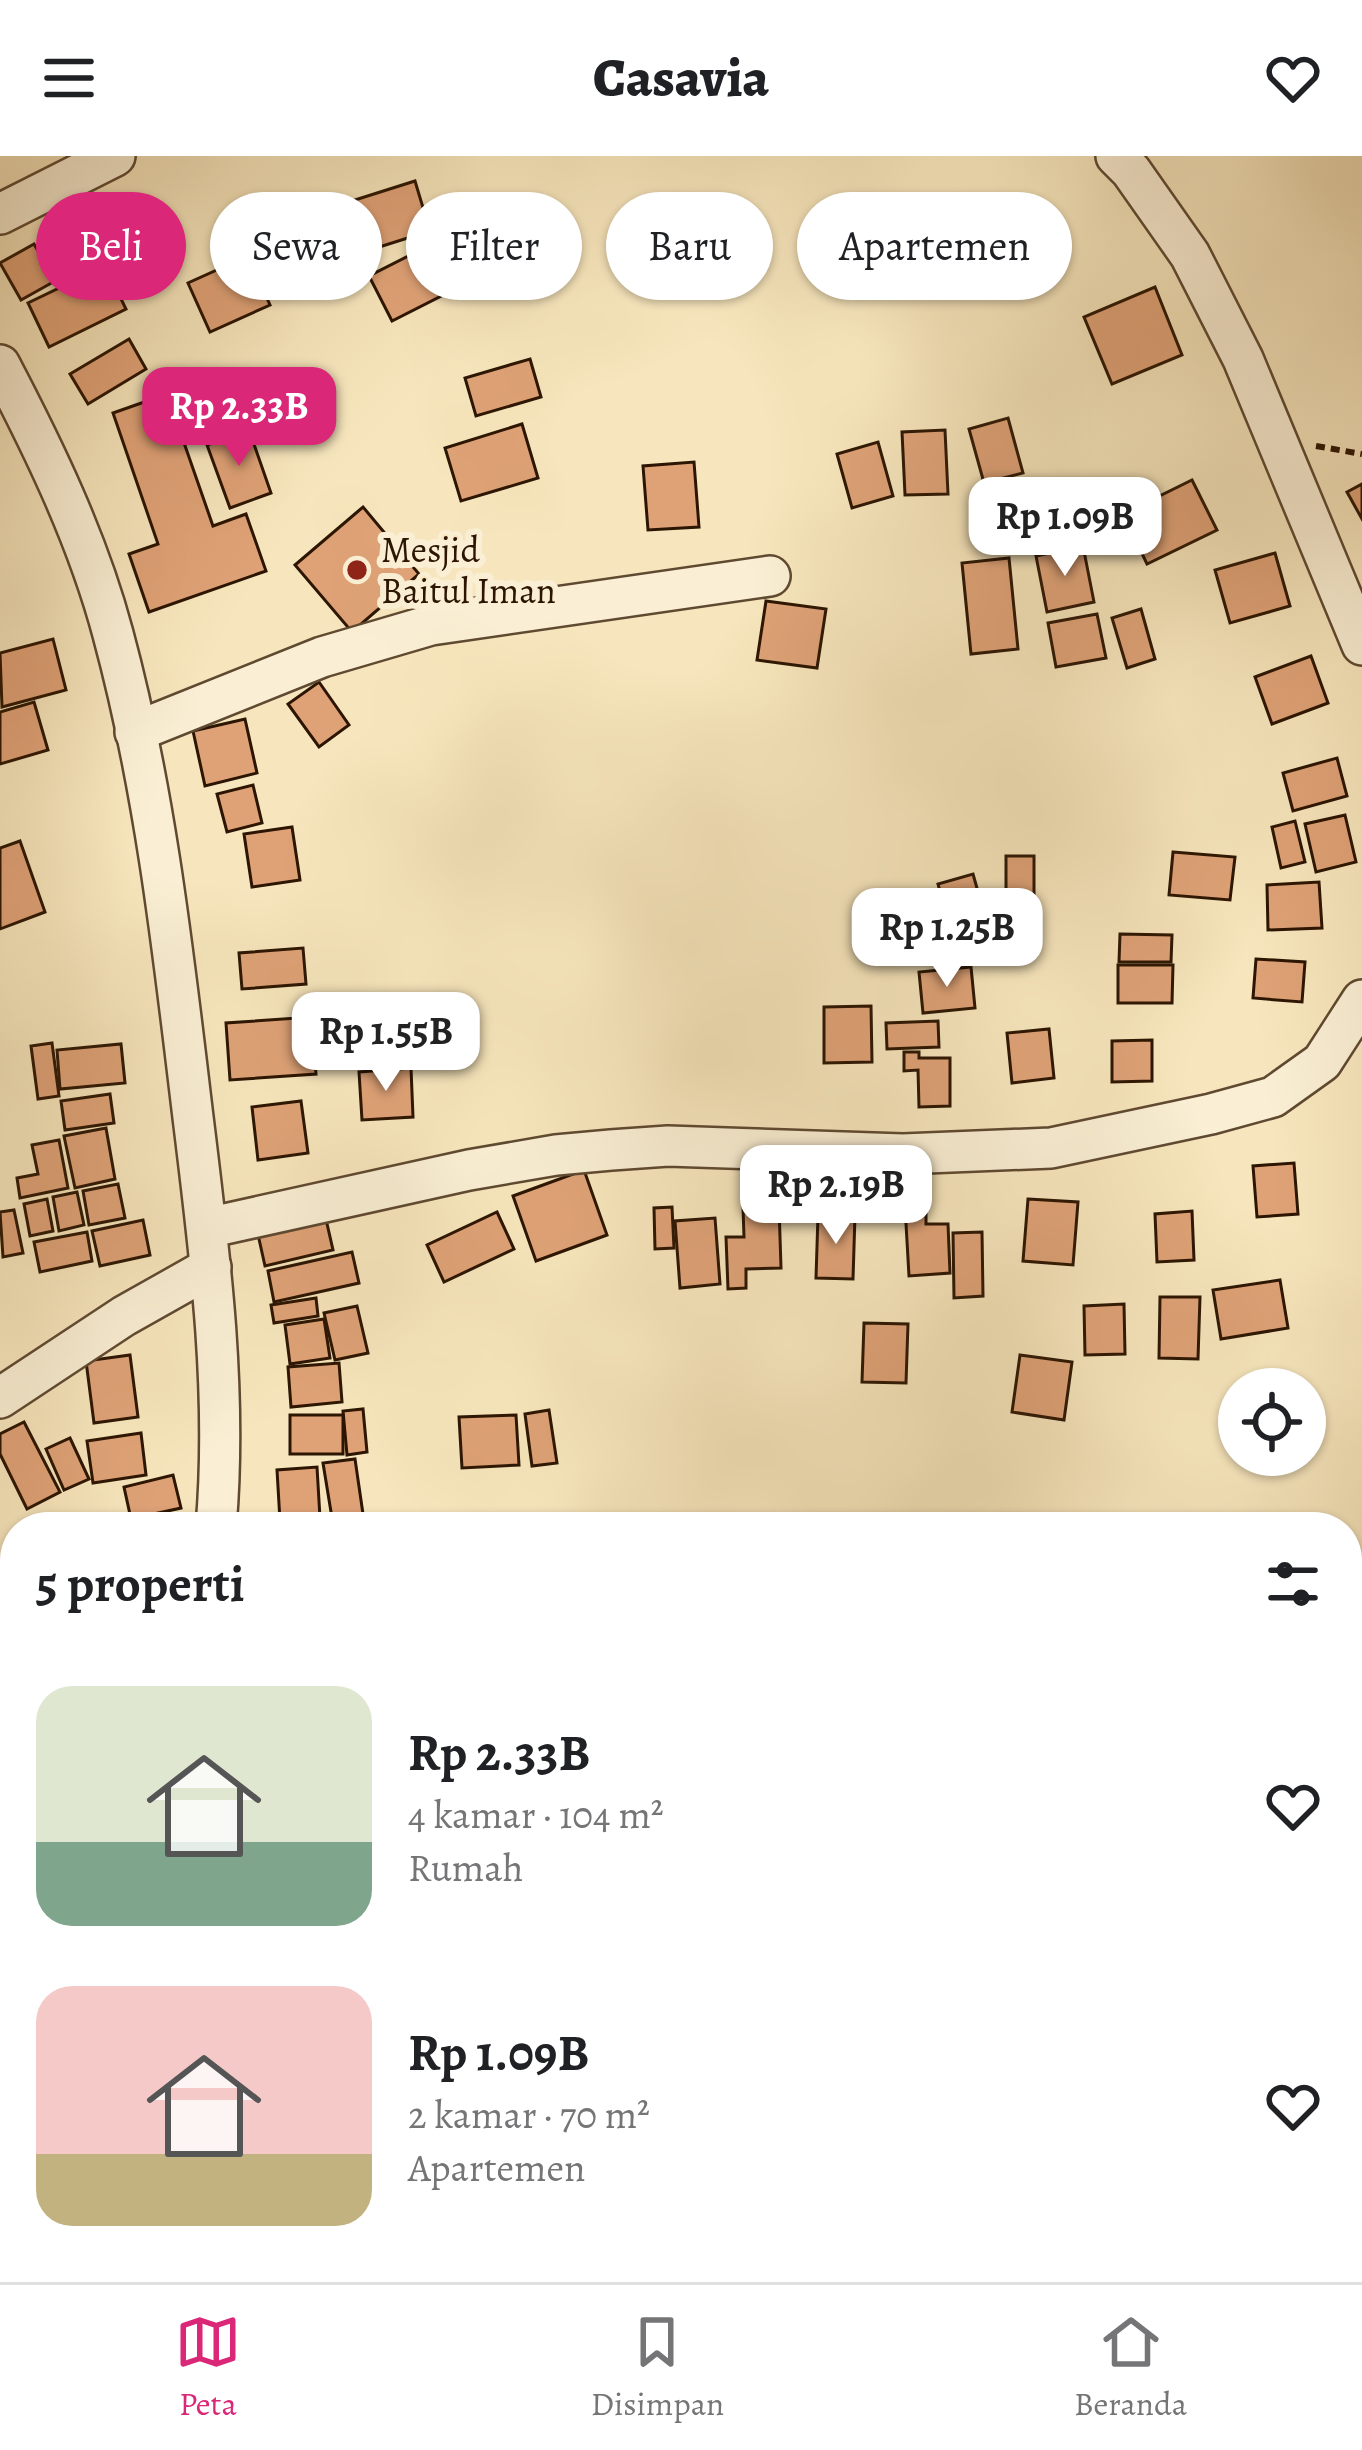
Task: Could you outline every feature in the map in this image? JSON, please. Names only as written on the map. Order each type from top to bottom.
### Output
[{"type":"street","points":[[0,214],[115,156]]},
{"type":"street","points":[[1115,156],[1131,171],[1190,255],[1243,359],[1362,645]]},
{"type":"street","points":[[0,365],[77,526],[113,633],[135,732],[168,911],[209,1247],[220,1420],[217,1512]]},
{"type":"street","points":[[135,732],[322,657],[431,625],[770,576]]},
{"type":"street","points":[[0,1398],[124,1316],[209,1247],[469,1170],[668,1146],[903,1154],[1051,1148],[1273,1097],[1322,1062],[1362,1000]]},
{"type":"building","points":[[415,181],[418,192],[406,192],[406,239],[382,246],[382,192]]},
{"type":"building","points":[[34,244],[36,292],[21,300],[0,263]]},
{"type":"building","points":[[406,257],[406,300],[433,300],[392,321],[381,300],[382,269]]},
{"type":"building","points":[[210,273],[210,300],[268,300],[270,305],[210,332],[188,283]]},
{"type":"building","points":[[1155,287],[1182,355],[1112,384],[1084,317]]},
{"type":"building","points":[[122,300],[126,309],[49,347],[28,303]]},
{"type":"building","points":[[129,339],[146,369],[88,404],[70,374]]},
{"type":"building","points":[[530,359],[541,397],[476,416],[465,378]]},
{"type":"building","points":[[230,376],[249,421],[207,439],[187,395]]},
{"type":"building","points":[[167,394],[213,526],[246,514],[266,571],[149,612],[129,554],[158,544],[113,413]]},
{"type":"building","points":[[1008,418],[1023,473],[984,483],[969,429]]},
{"type":"building","points":[[522,424],[538,478],[461,501],[445,448]]},
{"type":"building","points":[[249,430],[271,493],[230,508],[207,445]]},
{"type":"building","points":[[945,430],[948,494],[905,495],[902,432]]},
{"type":"building","points":[[878,442],[893,496],[852,508],[837,454]]},
{"type":"building","points":[[694,462],[699,527],[648,530],[643,466]]},
{"type":"building","points":[[1192,480],[1217,530],[1147,564],[1123,514]]},
{"type":"building","points":[[1362,484],[1362,519],[1347,492]]},
{"type":"building","name":"Mesjid Baitul Iman","points":[[363,507],[419,574],[352,632],[295,565]]},
{"type":"building","points":[[1083,546],[1094,602],[1047,612],[1036,556]]},
{"type":"building","points":[[1275,553],[1290,606],[1230,623],[1215,570]]},
{"type":"building","points":[[1009,558],[1018,649],[971,654],[962,563]]},
{"type":"building","points":[[766,601],[826,609],[817,668],[757,660]]},
{"type":"building","points":[[1141,609],[1155,659],[1127,668],[1112,618]]},
{"type":"building","points":[[1097,614],[1106,658],[1056,667],[1048,623]]},
{"type":"building","points":[[53,639],[66,690],[2,707],[0,653]]},
{"type":"building","points":[[1311,656],[1328,703],[1272,724],[1255,677]]},
{"type":"building","points":[[319,682],[349,725],[319,747],[288,704]]},
{"type":"building","points":[[34,702],[48,750],[0,764],[0,712]]},
{"type":"building","points":[[245,719],[257,773],[205,786],[193,731]]},
{"type":"building","points":[[1337,758],[1347,796],[1293,811],[1283,773]]},
{"type":"building","points":[[253,785],[262,823],[227,832],[217,794]]},
{"type":"building","points":[[1345,815],[1356,862],[1316,872],[1305,824]]},
{"type":"building","points":[[1295,821],[1305,862],[1281,868],[1272,827]]},
{"type":"building","points":[[292,827],[300,880],[252,887],[244,834]]},
{"type":"building","points":[[20,841],[45,912],[0,929],[0,848]]},
{"type":"building","points":[[1173,852],[1235,857],[1230,900],[1169,895]]},
{"type":"building","points":[[1006,856],[1034,856],[1034,895],[1006,895]]},
{"type":"building","points":[[973,874],[982,906],[947,917],[938,884]]},
{"type":"building","points":[[1319,882],[1322,928],[1268,930],[1267,885]]},
{"type":"building","points":[[1120,934],[1172,935],[1171,962],[1119,962]]},
{"type":"building","points":[[303,948],[306,984],[242,989],[239,953]]},
{"type":"building","points":[[1256,959],[1305,962],[1302,1002],[1253,998]]},
{"type":"building","points":[[1118,965],[1173,965],[1172,1003],[1118,1003]]},
{"type":"building","points":[[971,967],[975,1008],[923,1013],[919,972]]},
{"type":"building","points":[[871,1006],[872,1062],[824,1063],[824,1007]]},
{"type":"building","points":[[312,1017],[316,1074],[230,1080],[226,1023]]},
{"type":"building","points":[[938,1021],[939,1047],[887,1049],[886,1023]]},
{"type":"building","points":[[1049,1029],[1054,1078],[1012,1083],[1007,1033]]},
{"type":"building","points":[[1152,1040],[1152,1081],[1112,1082],[1112,1041]]},
{"type":"building","points":[[52,1043],[59,1096],[38,1099],[31,1046]]},
{"type":"building","points":[[121,1044],[125,1083],[60,1089],[57,1050]]},
{"type":"building","points":[[904,1052],[919,1052],[919,1058],[950,1058],[950,1106],[919,1107],[918,1070],[904,1071]]},
{"type":"building","points":[[411,1068],[413,1117],[362,1120],[359,1072]]},
{"type":"building","points":[[110,1094],[114,1123],[65,1130],[61,1101]]},
{"type":"building","points":[[301,1101],[308,1153],[258,1160],[252,1107]]},
{"type":"building","points":[[106,1128],[115,1179],[75,1188],[64,1136]]},
{"type":"building","points":[[59,1140],[68,1188],[20,1198],[17,1178],[38,1174],[32,1145]]},
{"type":"building","points":[[1294,1163],[1298,1214],[1257,1217],[1253,1166]]},
{"type":"building","points":[[584,1170],[607,1235],[536,1261],[513,1196]]},
{"type":"building","points":[[118,1184],[125,1218],[89,1225],[83,1191]]},
{"type":"building","points":[[77,1192],[84,1225],[59,1231],[53,1197]]},
{"type":"building","points":[[47,1199],[53,1231],[30,1236],[24,1204]]},
{"type":"building","points":[[1028,1199],[1078,1202],[1073,1265],[1023,1261]]},
{"type":"building","points":[[926,1205],[926,1224],[948,1224],[950,1273],[909,1276],[905,1206]]},
{"type":"building","points":[[779,1206],[781,1268],[746,1269],[746,1288],[728,1289],[726,1237],[744,1237],[743,1207]]},
{"type":"building","points":[[672,1207],[674,1248],[655,1249],[654,1208]]},
{"type":"building","points":[[14,1210],[23,1253],[3,1257],[0,1212]]},
{"type":"building","points":[[1192,1211],[1194,1260],[1157,1262],[1155,1214]]},
{"type":"building","points":[[497,1212],[514,1249],[444,1282],[427,1245]]},
{"type":"building","points":[[325,1215],[333,1250],[265,1266],[257,1230]]},
{"type":"building","points":[[818,1215],[855,1215],[853,1279],[816,1278]]},
{"type":"building","points":[[715,1218],[720,1284],[680,1288],[675,1221]]},
{"type":"building","points":[[143,1220],[150,1255],[100,1266],[92,1231]]},
{"type":"building","points":[[87,1232],[92,1261],[40,1272],[34,1242]]},
{"type":"building","points":[[982,1232],[983,1296],[954,1298],[953,1233]]},
{"type":"building","points":[[352,1252],[359,1283],[274,1302],[268,1271]]},
{"type":"building","points":[[1280,1280],[1288,1328],[1221,1339],[1213,1290]]},
{"type":"building","points":[[1160,1297],[1200,1297],[1198,1359],[1159,1358]]},
{"type":"building","points":[[316,1298],[318,1316],[274,1323],[271,1305]]},
{"type":"building","points":[[1124,1304],[1125,1354],[1085,1355],[1084,1306]]},
{"type":"building","points":[[357,1306],[368,1353],[335,1360],[324,1313]]},
{"type":"building","points":[[324,1319],[330,1358],[290,1364],[285,1325]]},
{"type":"building","points":[[864,1323],[908,1324],[906,1383],[862,1382]]},
{"type":"building","points":[[130,1355],[138,1417],[94,1423],[86,1361]]},
{"type":"building","points":[[1020,1355],[1072,1362],[1064,1420],[1012,1412]]},
{"type":"building","points":[[339,1363],[342,1402],[291,1407],[288,1367]]},
{"type":"building","points":[[363,1409],[367,1452],[347,1455],[343,1411]]},
{"type":"building","points":[[549,1410],[557,1463],[532,1466],[525,1414]]},
{"type":"building","points":[[290,1415],[343,1415],[343,1454],[290,1454]]},
{"type":"building","points":[[516,1415],[519,1465],[462,1468],[459,1417]]},
{"type":"building","points":[[24,1422],[60,1492],[27,1509],[0,1454],[0,1434]]},
{"type":"building","points":[[141,1433],[146,1475],[93,1483],[87,1441]]},
{"type":"building","points":[[70,1438],[89,1479],[64,1490],[46,1449]]},
{"type":"building","points":[[355,1459],[363,1512],[331,1512],[323,1463]]},
{"type":"building","points":[[317,1467],[320,1512],[279,1512],[277,1470]]},
{"type":"building","points":[[173,1475],[181,1508],[129,1512],[124,1487]]},
{"type":"place","name":"Mesjid Baitul Iman","points":[[357,570]]}]
